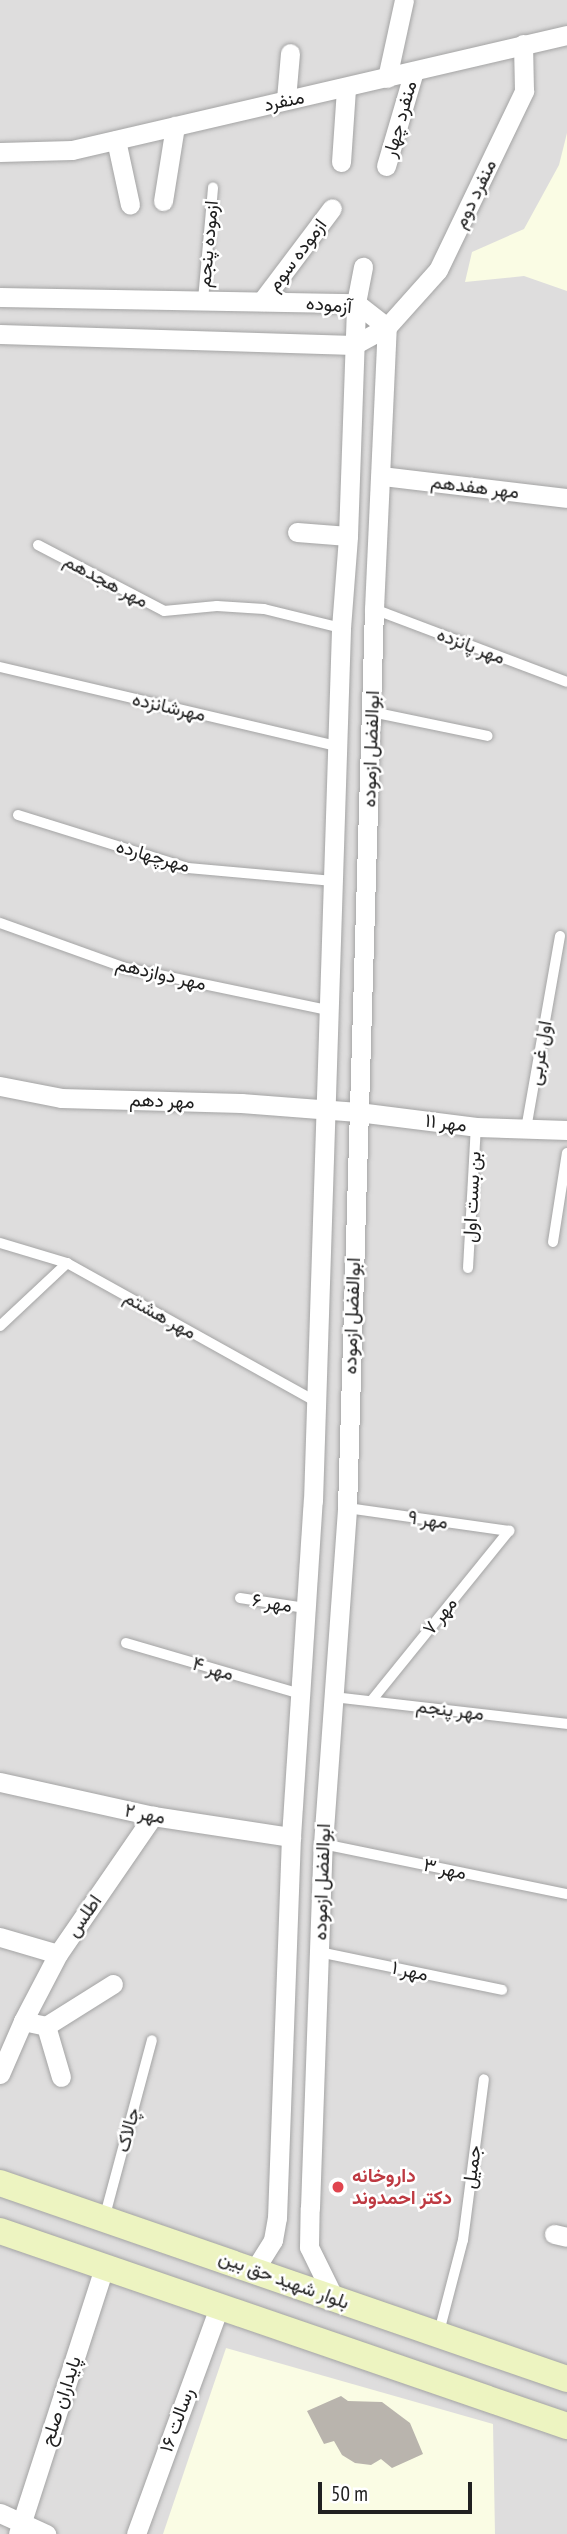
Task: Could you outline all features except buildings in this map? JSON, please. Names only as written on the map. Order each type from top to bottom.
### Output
[{"type":"main road","name":"بلوار شهید حق بین","points":[[0,2183],[567,2379]]},
{"type":"main road","points":[[0,2231],[567,2426]]},
{"type":"street","points":[[387,78],[404,0]]},
{"type":"street","name":"منفرد","points":[[0,152],[72,150],[567,35]]},
{"type":"street","name":"منفرد دوم","points":[[387,327],[438,270],[519,103],[524,91],[523,44]]},
{"type":"street","points":[[286,99],[290,53]]},
{"type":"street","name":"منفرد چهار","points":[[386,166],[414,71]]},
{"type":"street","points":[[341,162],[346,88]]},
{"type":"street","points":[[163,201],[175,126]]},
{"type":"street","points":[[116,140],[131,205]]},
{"type":"street","name":"ازموده سوم","points":[[262,301],[332,208]]},
{"type":"street","name":"ابوالفضل ازموده","points":[[255,2269],[273,2240],[277,2218],[291,1837],[313,1501],[341,628],[348,536],[356,303],[363,267]]},
{"type":"street","name":"آزموده","points":[[0,297],[356,303],[387,327],[354,345],[0,334]]},
{"type":"street","name":"ابوالفضل ازموده","points":[[334,2298],[309,2247],[323,1844],[347,1508],[374,609],[383,476],[387,327]]},
{"type":"street","name":"مهر هفدهم","points":[[383,476],[567,498]]},
{"type":"street","points":[[297,532],[348,536]]},
{"type":"street","name":"مهر دهم","points":[[0,1086],[61,1098],[241,1103],[325,1111]]},
{"type":"street","name":"مهر ۱۱","points":[[325,1111],[358,1112],[476,1127],[567,1130]]},
{"type":"street","name":"مهر ۲","points":[[0,1782],[153,1816],[291,1837]]},
{"type":"street","name":"اطلس","points":[[0,2074],[23,2021],[58,1954],[153,1816]]},
{"type":"street","points":[[0,1937],[58,1954]]},
{"type":"street","points":[[23,2021],[46,2026],[113,1984]]},
{"type":"street","points":[[46,2026],[61,2077]]},
{"type":"street","name":"پایداران صلح","points":[[20,2528],[104,2267]]},
{"type":"street","name":"رسالت ۱۶","points":[[136,2534],[219,2307]]},
{"type":"street","points":[[0,2513],[20,2528],[46,2534]]},
{"type":"lane","name":"ازموده پنجم","points":[[203,300],[213,187]]},
{"type":"lane","name":"مهر هجدهم","points":[[38,545],[164,611],[218,606],[264,609],[341,628]]},
{"type":"lane","name":"مهر پانزده","points":[[374,609],[567,682]]},
{"type":"lane","name":"مهرشانزده","points":[[0,667],[338,746]]},
{"type":"lane","points":[[372,712],[488,736]]},
{"type":"lane","name":"مهرچهارده","points":[[18,815],[188,868],[333,881]]},
{"type":"lane","name":"مهر دوازدهم","points":[[0,923],[126,968],[327,1010]]},
{"type":"lane","name":"اول غربی","points":[[526,1129],[560,936]]},
{"type":"lane","name":"بن بست اول","points":[[468,1268],[476,1127]]},
{"type":"lane","points":[[553,1242],[567,1153]]},
{"type":"lane","name":"مهر هشتم","points":[[0,1243],[67,1263],[315,1401]]},
{"type":"lane","points":[[0,1326],[67,1263]]},
{"type":"lane","name":"مهر ۹","points":[[347,1508],[509,1531]]},
{"type":"lane","name":"مهر ۷","points":[[372,1700],[509,1531]]},
{"type":"lane","name":"مهر ۶","points":[[240,1598],[305,1608]]},
{"type":"lane","name":"مهر ۴","points":[[127,1643],[300,1694]]},
{"type":"lane","name":"مهر پنجم","points":[[334,1697],[567,1724]]},
{"type":"lane","name":"مهر ۳","points":[[323,1844],[567,1894]]},
{"type":"lane","name":"مهر ۱","points":[[319,1952],[502,1990]]},
{"type":"lane","name":"چالاک","points":[[104,2219],[152,2040]]},
{"type":"lane","name":"جمیل","points":[[438,2336],[463,2240],[484,2079]]},
{"type":"shaded area","points":[[0,0],[567,0],[567,2534],[0,2534]]},
{"type":"shaded area","points":[[567,133],[567,291],[524,276],[465,282],[472,252],[524,229],[559,165]]},
{"type":"shaded area","points":[[226,2348],[493,2424],[495,2534],[163,2534]]},
{"type":"place","name":"داروخانه دکتر احمدوند","points":[[338,2187]]}]
